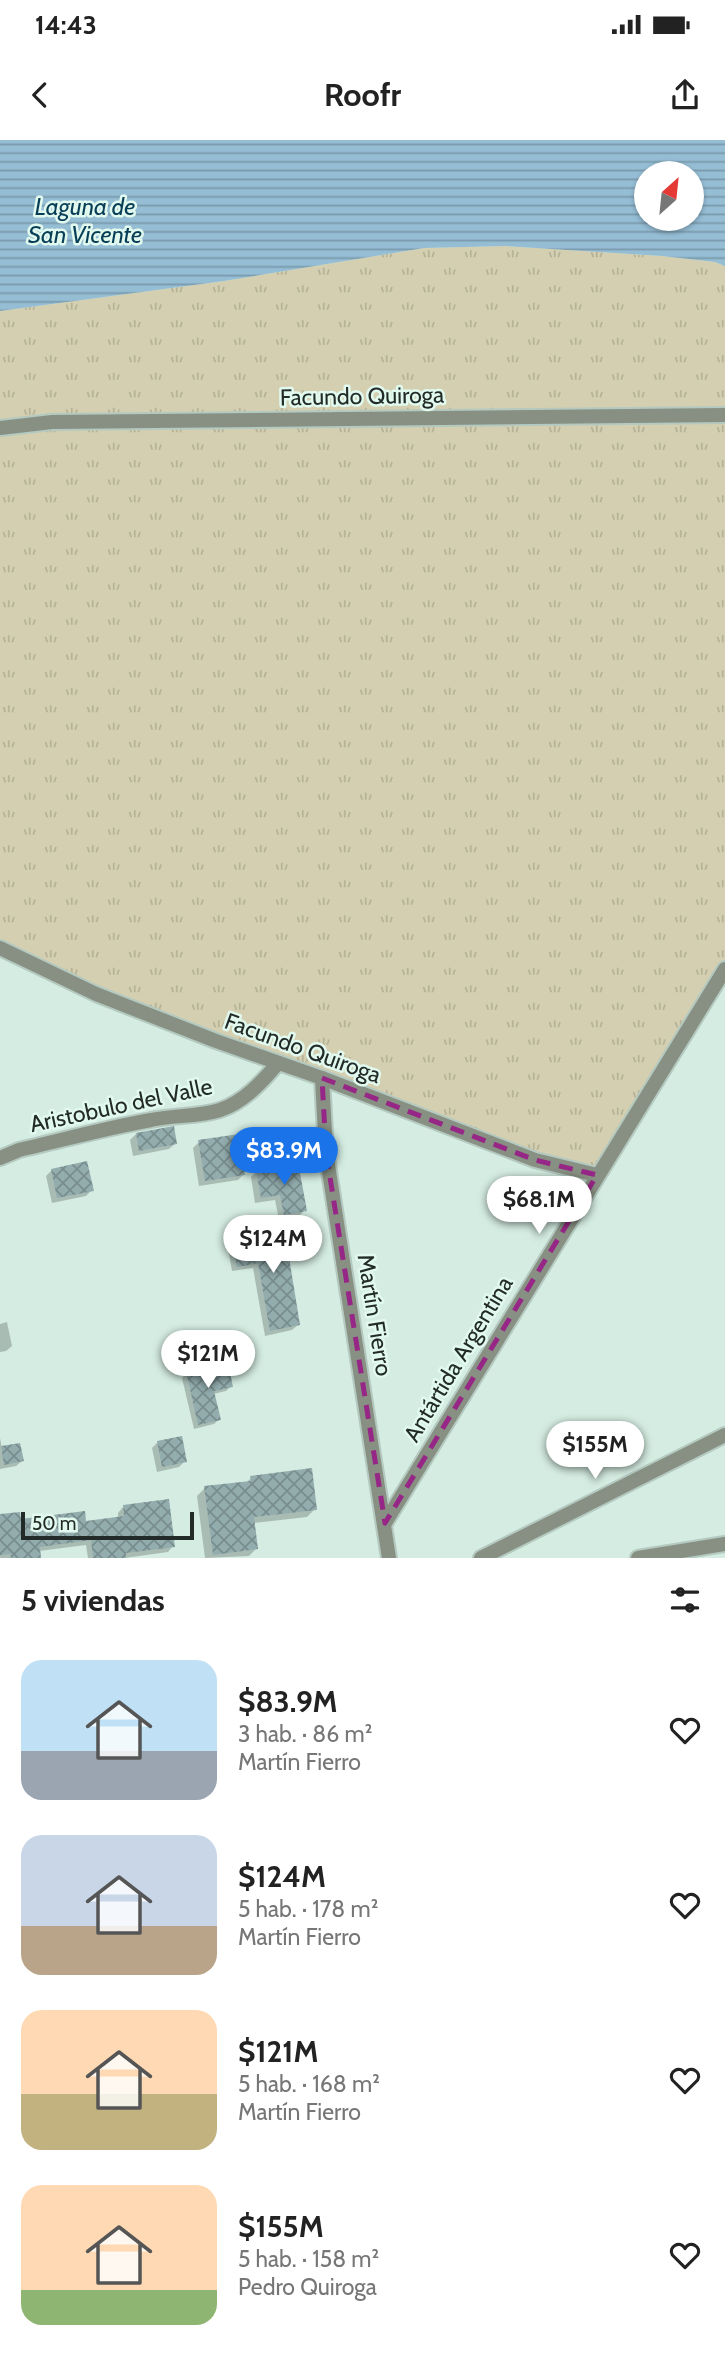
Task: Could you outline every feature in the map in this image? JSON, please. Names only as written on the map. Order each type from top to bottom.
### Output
[{"type":"street","name":"Facundo Quiroga","points":[[0,428],[52,422],[725,415]]},
{"type":"street","name":"Facundo Quiroga","points":[[0,948],[96,994],[535,1160],[597,1175]]},
{"type":"street","name":"Antártida Argentina","points":[[385,1523],[725,969]]},
{"type":"street","name":"Aristobulo del Valle","points":[[0,1158],[19,1150],[154,1119],[221,1110],[263,1081],[278,1063]]},
{"type":"street","name":"Martín Fierro","points":[[322,1078],[326,1152],[389,1558]]},
{"type":"street","points":[[481,1558],[725,1435]]},
{"type":"street","points":[[638,1558],[725,1544]]},
{"type":"highlighted area","points":[[322,1078],[535,1160],[597,1175],[385,1523],[326,1152]]},
{"type":"green space","points":[[506,246],[662,256],[715,262],[725,266],[725,962],[597,1175],[322,1078],[0,948],[0,311],[224,281],[424,248]]},
{"type":"water","name":"Laguna de San Vicente","points":[[0,140],[725,140],[725,266],[715,262],[662,256],[506,246],[424,248],[224,281],[0,311]]},
{"type":"building","points":[[174,1126],[177,1144],[139,1151],[136,1133]]},
{"type":"building","points":[[239,1134],[245,1175],[205,1181],[198,1140]]},
{"type":"building","points":[[87,1161],[94,1191],[57,1198],[51,1169]]},
{"type":"building","points":[[298,1162],[307,1211],[284,1215],[280,1195],[261,1198],[256,1170]]},
{"type":"building","points":[[290,1231],[295,1256],[289,1257],[300,1325],[270,1331],[258,1263],[237,1267],[232,1241]]},
{"type":"building","points":[[228,1362],[233,1387],[214,1391],[221,1420],[198,1425],[186,1371]]},
{"type":"building","points":[[182,1436],[187,1462],[162,1467],[157,1441]]},
{"type":"building","points":[[20,1443],[24,1461],[4,1465],[1,1446]]},
{"type":"building","points":[[312,1468],[317,1510],[254,1517],[258,1549],[213,1555],[204,1486],[251,1481],[250,1476]]},
{"type":"building","points":[[169,1499],[175,1547],[126,1553],[126,1558],[93,1558],[91,1540],[40,1547],[41,1558],[11,1558],[10,1554],[0,1555],[0,1514],[20,1512],[21,1519],[85,1511],[86,1521],[124,1516],[123,1505]]}]
